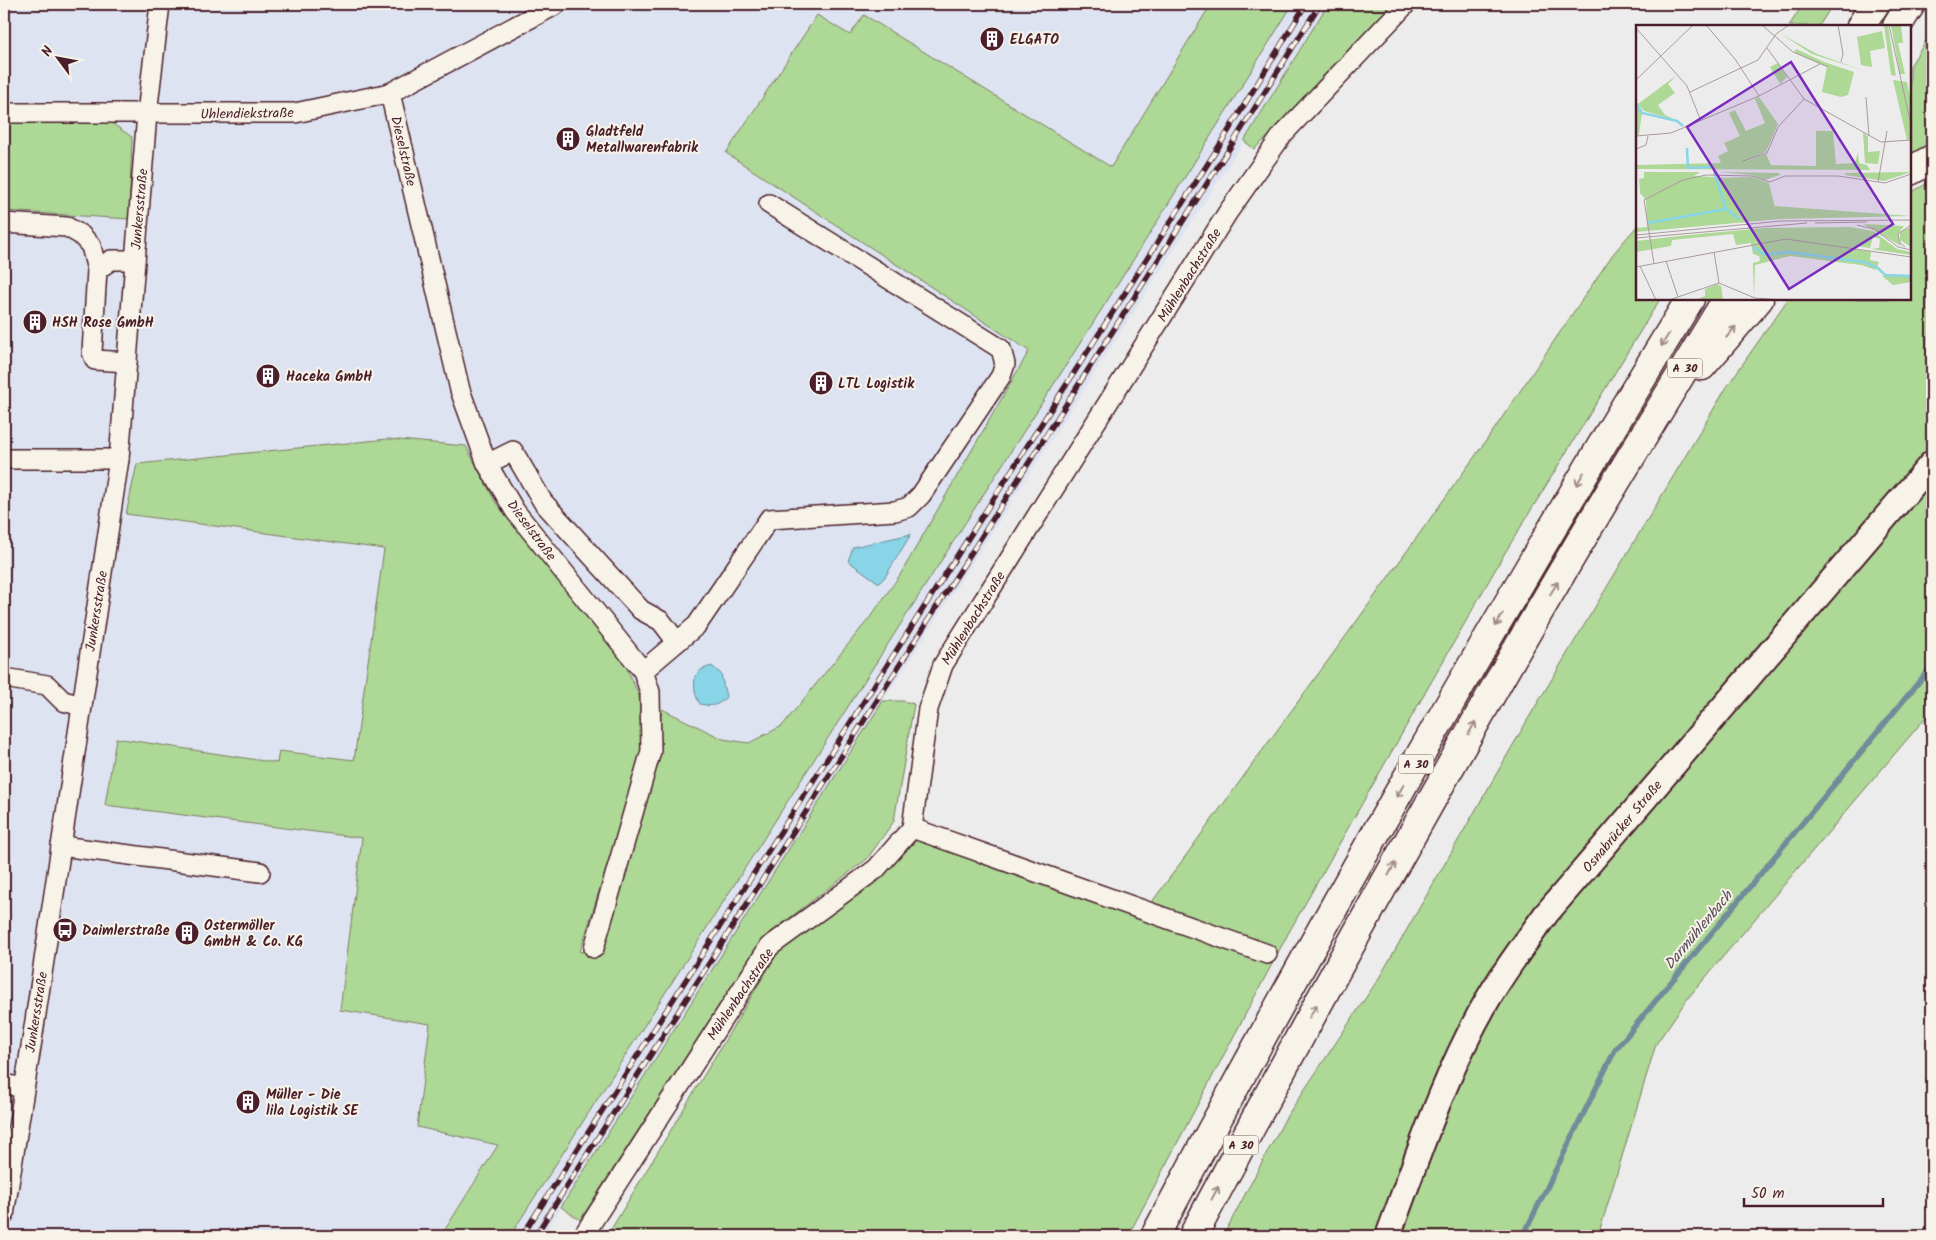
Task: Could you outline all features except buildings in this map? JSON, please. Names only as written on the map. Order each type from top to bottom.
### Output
[{"type":"highway","points":[[1862,25],[1876,4]]},
{"type":"highway","points":[[1898,25],[1911,4]]},
{"type":"highway","points":[[1911,170],[1932,159]]},
{"type":"highway","name":"A 30","points":[[1155,1236],[1314,942],[1579,482],[1689,300]]},
{"type":"highway","name":"A 30","points":[[1192,1236],[1294,1045],[1492,692],[1643,436],[1726,300]]},
{"type":"highway","points":[[1643,436],[1758,300]]},
{"type":"main road","name":"Osnabrücker Straße","points":[[1388,1236],[1450,1075],[1488,998],[1509,966],[1546,914],[1932,464]]},
{"type":"street","name":"Junkersstraße","points":[[4,1215],[119,459],[147,114],[160,4]]},
{"type":"street","name":"Uhlendiekstraße","points":[[4,113],[295,114],[390,92],[556,4]]},
{"type":"street","name":"Mühlenbachstraße","points":[[583,1236],[769,946],[876,869],[912,828],[928,709],[943,665],[1228,212],[1283,134],[1406,4]]},
{"type":"street","name":"Dieselstraße","points":[[390,92],[460,390],[487,464],[515,511],[643,671],[650,692],[651,751],[594,948]]},
{"type":"street","points":[[643,671],[697,625],[769,519],[895,511],[909,507],[921,495],[1001,376],[1005,364],[1001,348],[769,204]]},
{"type":"street","points":[[4,223],[67,227],[81,235],[91,246],[97,270],[92,352],[95,360],[127,362]]},
{"type":"street","points":[[97,270],[111,260],[135,260]]},
{"type":"street","points":[[487,464],[513,451],[543,502],[641,610],[661,622],[677,642]]},
{"type":"street","points":[[4,459],[119,459]]},
{"type":"street","points":[[4,678],[47,686],[63,701],[82,706]]},
{"type":"street","points":[[912,828],[1267,954]]},
{"type":"street","points":[[61,846],[260,872]]},
{"type":"street","points":[[4,1084],[24,1088]]},
{"type":"shaded area","points":[[4,4],[1211,4],[1111,167],[864,15],[850,35],[816,15],[726,153],[1030,350],[900,575],[871,616],[782,726],[749,743],[723,739],[639,696],[642,754],[605,877],[567,990],[523,1104],[441,1236],[4,1236]]},
{"type":"shaded area","points":[[1293,4],[1328,4],[1244,141],[883,701],[543,1236],[510,1236],[1137,254]]},
{"type":"green space","points":[[1211,4],[1293,4],[1137,254],[510,1236],[441,1236],[498,1145],[417,1127],[430,1024],[340,1010],[362,838],[105,805],[116,738],[277,763],[279,751],[354,760],[384,549],[126,514],[137,464],[388,439],[466,446],[496,503],[621,655],[639,696],[642,754],[580,952],[600,950],[656,753],[662,709],[723,739],[749,743],[782,726],[871,616],[900,575],[1029,351],[726,153],[817,15],[850,35],[864,15],[1111,167]]},
{"type":"green space","points":[[1328,4],[1393,4],[1324,75],[1270,135],[1254,149],[1244,141]]},
{"type":"green space","points":[[1803,4],[1833,4],[1820,25],[1790,25]]},
{"type":"green space","points":[[1932,31],[1932,151],[1911,162],[1911,64]]},
{"type":"green space","points":[[4,121],[110,122],[132,137],[129,219],[4,211]]},
{"type":"green space","points":[[1932,181],[1932,252],[1930,259],[1932,261],[1932,432],[1925,441],[1932,449],[1932,710],[1688,998],[1656,1044],[1598,1236],[1223,1236],[1285,1119],[1379,978],[1528,719],[1728,385],[1787,300],[1911,300],[1911,192]]},
{"type":"green space","points":[[1636,227],[1636,300],[1659,300],[1503,556],[1289,932],[1128,1236],[607,1236],[777,954],[882,875],[918,839],[1149,906],[1493,431],[1613,254]]},
{"type":"green space","points":[[883,701],[904,701],[914,704],[894,821],[867,859],[762,939],[580,1220],[561,1207]]},
{"type":"water","points":[[911,534],[885,577],[879,583],[848,561],[853,547]]},
{"type":"water","points":[[712,666],[721,674],[726,697],[714,705],[700,704],[695,691],[695,676],[702,669]]},
{"type":"waterway","name":"Darmühlenbach","points":[[1523,1236],[1615,1050],[1932,666]]},
{"type":"railway","points":[[522,1236],[1221,143],[1306,4]]},
{"type":"railway","points":[[535,1236],[1320,4]]},
{"type":"place","name":"ELGATO","points":[[992,39]]},
{"type":"place","name":"Gladtfeld Metallwarenfabrik","points":[[568,139]]},
{"type":"place","name":"HSH Rose GmbH","points":[[35,322]]},
{"type":"place","name":"Haceka GmbH","points":[[268,376]]},
{"type":"place","name":"LTL Logistik","points":[[821,383]]},
{"type":"place","name":"Daimlerstraße","points":[[65,930]]},
{"type":"place","name":"Ostermöller GmbH & Co. KG","points":[[187,933]]},
{"type":"place","name":"Müller - Die lila Logistik SE","points":[[248,1102]]}]
